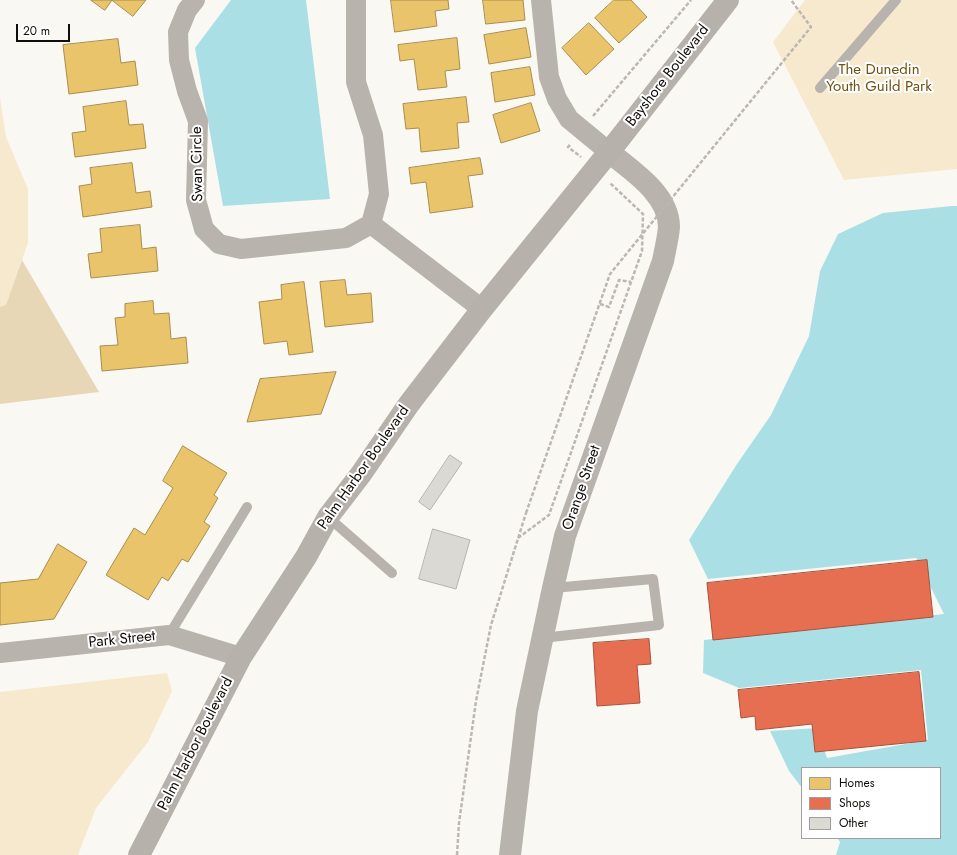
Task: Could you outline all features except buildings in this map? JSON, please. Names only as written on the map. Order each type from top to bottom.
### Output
[{"type":"main road","name":"Bayshore Boulevard","points":[[609,152],[728,0]]},
{"type":"main road","name":"Palm Harbor Boulevard","points":[[139,855],[241,657],[306,557],[328,517],[361,474],[409,404],[482,309],[609,152]]},
{"type":"street","name":"Swan Circle","points":[[195,0],[187,10],[178,32],[178,39],[179,60],[187,91],[198,122],[196,200],[204,229],[219,244],[241,249],[346,238],[371,224]]},
{"type":"street","points":[[356,0],[356,82],[372,135],[379,194],[371,224],[482,309]]},
{"type":"street","points":[[541,0],[549,77],[556,99],[569,119],[609,152]]},
{"type":"street","name":"Orange Street","points":[[510,855],[527,711],[565,536],[663,261],[667,244],[669,226],[667,212],[656,192],[609,152]]},
{"type":"street","name":"Park Street","points":[[0,653],[168,635],[241,657]]},
{"type":"lane","points":[[820,88],[896,0]]},
{"type":"lane","points":[[168,635],[247,507]]},
{"type":"lane","points":[[328,517],[392,573]]},
{"type":"lane","points":[[542,638],[659,625],[653,579],[553,588]]},
{"type":"path","points":[[518,538],[549,515],[642,251],[643,214],[618,189],[568,147],[581,129],[691,0]]},
{"type":"path","points":[[457,855],[459,823],[476,701],[491,625],[526,513],[610,274],[811,27],[790,0]]},
{"type":"path","points":[[600,304],[609,307],[619,280],[631,282]]},
{"type":"green space","name":"The Dunedin Youth Guild Park","points":[[805,0],[957,0],[957,169],[844,180],[773,42]]},
{"type":"green space","points":[[0,98],[6,137],[28,189],[28,243],[6,306],[0,307]]},
{"type":"green space","points":[[167,673],[172,691],[148,742],[96,808],[78,855],[0,855],[0,692]]},
{"type":"shaded area","points":[[22,260],[99,392],[0,404],[0,307],[6,305]]},
{"type":"water","points":[[231,0],[306,0],[330,199],[223,206],[195,48]]},
{"type":"water","points":[[957,206],[957,855],[836,855],[840,842],[838,839],[941,839],[941,767],[801,767],[801,787],[789,771],[770,731],[817,728],[827,758],[928,740],[921,670],[739,688],[703,673],[704,640],[944,614],[916,558],[708,579],[689,540],[737,464],[771,415],[809,336],[820,271],[838,234],[883,213]]}]
